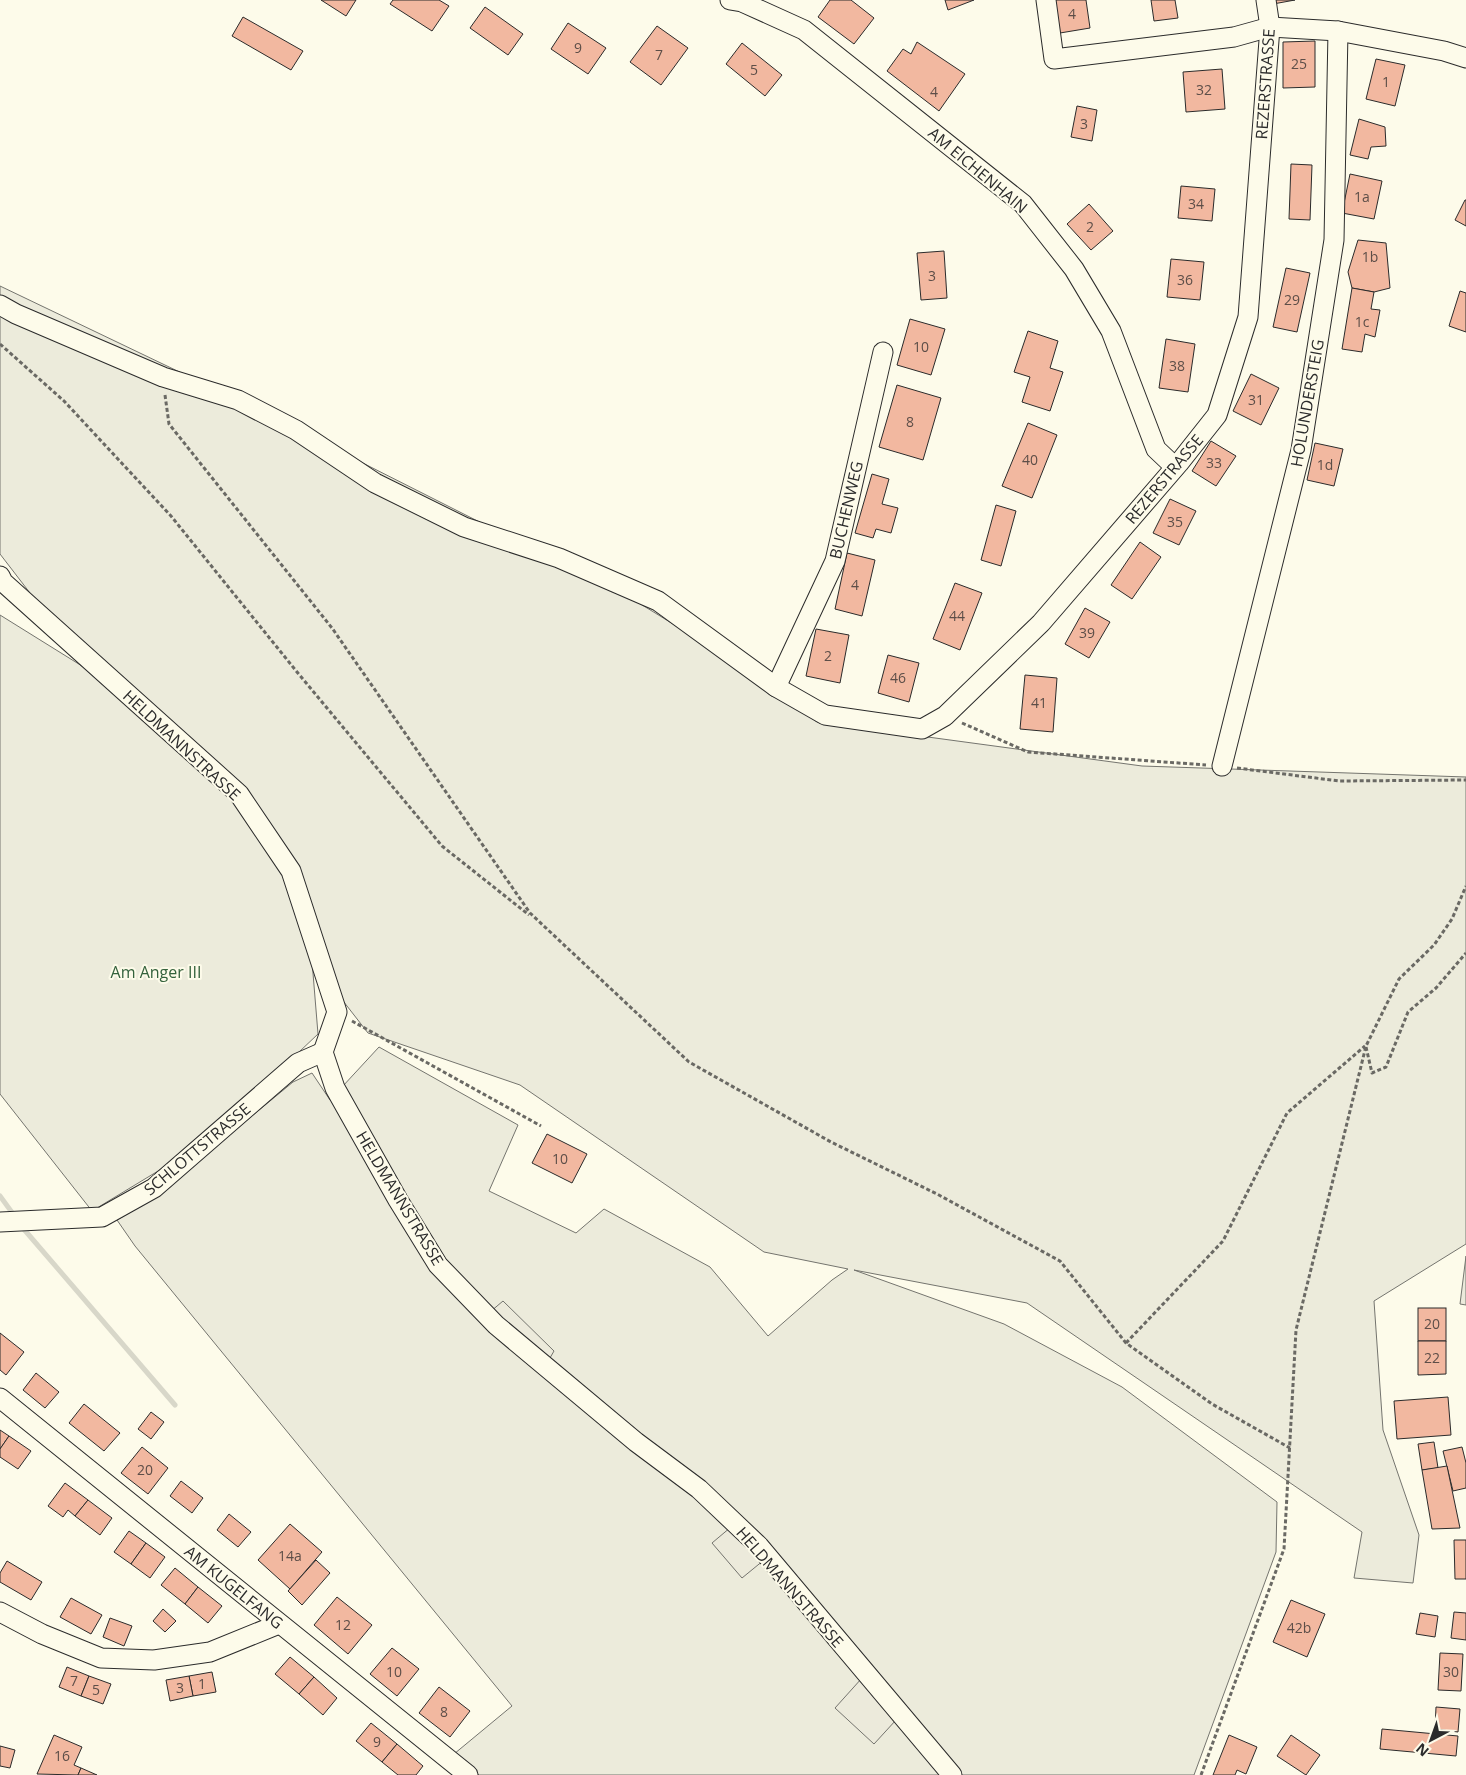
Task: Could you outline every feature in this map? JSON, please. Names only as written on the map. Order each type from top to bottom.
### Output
[{"type":"street","name":"AM EICHENHAIN","points":[[730,0],[742,2],[804,30],[1023,204],[1074,269],[1112,331],[1156,449],[1175,468]]},
{"type":"street","points":[[1046,0],[1054,59],[1234,37],[1270,26],[1338,32],[1444,50],[1466,58]]},
{"type":"street","name":"REZERSTRASSE","points":[[0,305],[34,322],[163,377],[238,400],[296,430],[375,483],[464,527],[559,558],[658,601],[776,687],[825,715],[922,729],[945,716],[1041,624],[1175,468],[1216,415],[1248,317],[1270,26],[1266,0]]},
{"type":"street","name":"HOLUNDERSTEIG","points":[[1222,766],[1302,440],[1334,240],[1338,32]]},
{"type":"street","name":"BUCHENWEG","points":[[776,687],[835,561],[883,352]]},
{"type":"street","name":"HELDMANNSTRASSE","points":[[0,576],[3,582],[239,794],[292,871],[337,1012]]},
{"type":"street","points":[[323,1052],[337,1012]]},
{"type":"street","name":"HELDMANNSTRASSE","points":[[323,1052],[335,1088],[398,1200],[438,1265],[496,1325],[636,1442],[699,1490],[759,1546],[952,1775]]},
{"type":"street","name":"SCHLOTTSTRASSE","points":[[1,1222],[31,1219],[102,1217],[154,1188],[298,1063],[323,1052]]},
{"type":"street","name":"AM KUGELFANG","points":[[0,1398],[468,1775]]},
{"type":"street","points":[[0,1612],[42,1634],[101,1658],[154,1660],[210,1652],[279,1624]]},
{"type":"path","points":[[0,344],[64,401],[171,516],[297,672],[442,846],[543,926]]},
{"type":"path","points":[[163,377],[169,424],[332,628],[530,913],[543,926],[689,1062],[831,1142],[937,1194],[1060,1261],[1126,1343],[1212,1404],[1290,1448]]},
{"type":"path","points":[[945,716],[1028,752],[1222,766],[1340,781],[1466,780]]},
{"type":"path","points":[[1200,1775],[1284,1549],[1296,1330],[1366,1046],[1399,978],[1434,945],[1452,919],[1466,886]]},
{"type":"path","points":[[1366,1046],[1372,1072],[1386,1067],[1408,1012],[1436,988],[1466,953]]},
{"type":"path","points":[[337,1012],[541,1126]]},
{"type":"path","points":[[1126,1343],[1223,1241],[1287,1112],[1366,1046]]},
{"type":"green space","name":"Am Anger III","points":[[0,286],[238,400],[634,600],[709,646],[817,722],[1142,766],[1466,777],[1466,1244],[1374,1301],[1383,1430],[1419,1535],[1413,1583],[1354,1578],[1362,1532],[1027,1303],[854,1270],[1004,1324],[1122,1387],[1277,1502],[1276,1552],[1194,1775],[479,1775],[454,1754],[512,1706],[135,1246],[117,1220],[149,1201],[293,1082],[312,1073],[330,1100],[379,1047],[518,1125],[489,1191],[576,1233],[604,1209],[710,1267],[768,1336],[832,1280],[848,1269],[764,1252],[520,1085],[368,1033],[312,961],[318,1034],[201,1145],[92,1211],[0,1094],[0,615],[90,671],[0,554]]},
{"type":"shaded area","points":[[1466,1256],[1466,1305],[1460,1304]]},
{"type":"shaded area","points":[[503,1301],[554,1351],[547,1363],[490,1312]]},
{"type":"shaded area","points":[[731,1527],[764,1560],[742,1578],[712,1543]]},
{"type":"shaded area","points":[[862,1678],[896,1720],[874,1744],[835,1708]]},
{"type":"building","points":[[321,0],[356,0],[346,16]]},
{"type":"building","points":[[393,0],[439,0],[449,6],[432,31],[390,4]]},
{"type":"building","points":[[830,0],[851,0],[874,18],[854,44],[818,17]]},
{"type":"building","points":[[945,0],[974,0],[948,10]]},
{"type":"building","points":[[1054,0],[1086,0],[1090,28],[1060,33]]},
{"type":"building","points":[[1151,0],[1175,0],[1178,18],[1154,21]]},
{"type":"building","points":[[1273,0],[1295,0],[1273,4]]},
{"type":"building","points":[[485,7],[523,34],[508,55],[470,28]]},
{"type":"building","points":[[243,17],[303,51],[291,70],[232,36]]},
{"type":"building","points":[[568,23],[606,48],[588,74],[551,49]]},
{"type":"building","points":[[657,26],[688,48],[661,85],[630,62]]},
{"type":"building","points":[[1315,41],[1315,87],[1283,88],[1283,42]]},
{"type":"building","points":[[917,42],[965,74],[939,111],[887,71],[903,49],[911,54]]},
{"type":"building","points":[[742,43],[782,75],[765,96],[726,64]]},
{"type":"building","points":[[1376,59],[1405,65],[1395,106],[1366,99]]},
{"type":"building","points":[[1222,69],[1225,109],[1186,112],[1183,72]]},
{"type":"building","points":[[1077,106],[1097,110],[1092,141],[1071,137]]},
{"type":"building","points":[[1359,119],[1385,127],[1386,146],[1371,147],[1368,159],[1350,155]]},
{"type":"building","points":[[1291,164],[1312,165],[1310,220],[1289,219]]},
{"type":"building","points":[[1350,174],[1382,181],[1374,219],[1342,213]]},
{"type":"building","points":[[1181,186],[1215,189],[1212,221],[1178,218]]},
{"type":"building","points":[[1466,200],[1466,226],[1455,220]]},
{"type":"building","points":[[1089,204],[1113,231],[1091,250],[1067,224]]},
{"type":"building","points":[[1358,240],[1386,243],[1390,288],[1374,292],[1352,288],[1348,272]]},
{"type":"building","points":[[944,251],[947,298],[921,300],[917,253]]},
{"type":"building","points":[[1171,259],[1204,262],[1200,300],[1167,297]]},
{"type":"building","points":[[1286,268],[1310,273],[1297,332],[1273,327]]},
{"type":"building","points":[[1352,288],[1374,292],[1371,309],[1380,310],[1375,337],[1365,334],[1362,352],[1342,349]]},
{"type":"building","points":[[1460,291],[1466,293],[1466,332],[1449,326]]},
{"type":"building","points":[[910,319],[945,329],[931,375],[897,365]]},
{"type":"building","points":[[1028,331],[1058,341],[1050,368],[1063,372],[1050,411],[1022,402],[1030,377],[1014,372]]},
{"type":"building","points":[[1166,339],[1195,344],[1188,392],[1159,388]]},
{"type":"building","points":[[1251,374],[1279,388],[1261,425],[1233,411]]},
{"type":"building","points":[[897,385],[941,398],[923,460],[879,447]]},
{"type":"building","points":[[1028,423],[1057,435],[1032,498],[1002,486]]},
{"type":"building","points":[[1211,441],[1236,456],[1216,486],[1192,471]]},
{"type":"building","points":[[1315,443],[1343,449],[1334,486],[1307,480]]},
{"type":"building","points":[[872,474],[889,479],[882,504],[898,508],[891,533],[876,529],[873,538],[855,533]]},
{"type":"building","points":[[1170,499],[1196,511],[1179,545],[1153,533]]},
{"type":"building","points":[[996,505],[1016,511],[1001,566],[981,560]]},
{"type":"building","points":[[1140,542],[1161,557],[1132,599],[1111,585]]},
{"type":"building","points":[[847,553],[875,560],[862,616],[835,609]]},
{"type":"building","points":[[955,583],[982,593],[960,650],[933,639]]},
{"type":"building","points":[[1085,608],[1110,622],[1089,658],[1065,644]]},
{"type":"building","points":[[816,629],[849,635],[840,683],[806,676]]},
{"type":"building","points":[[888,655],[919,663],[909,702],[878,693]]},
{"type":"building","points":[[1025,675],[1057,678],[1053,732],[1020,729]]},
{"type":"building","points":[[547,1134],[587,1154],[572,1183],[532,1163]]},
{"type":"building","points":[[1418,1308],[1446,1308],[1446,1341],[1418,1341]]},
{"type":"building","points":[[0,1333],[24,1352],[6,1375],[0,1370]]},
{"type":"building","points":[[1418,1341],[1446,1341],[1446,1374],[1418,1375]]},
{"type":"building","points":[[36,1373],[59,1392],[45,1408],[23,1390]]},
{"type":"building","points":[[1448,1397],[1451,1435],[1397,1439],[1394,1401]]},
{"type":"building","points":[[84,1404],[120,1433],[104,1451],[69,1423]]},
{"type":"building","points":[[151,1412],[164,1422],[151,1439],[138,1429]]},
{"type":"building","points":[[0,1430],[9,1436],[0,1449]]},
{"type":"building","points":[[9,1436],[31,1451],[18,1469],[0,1457],[0,1449]]},
{"type":"building","points":[[1434,1442],[1438,1468],[1422,1470],[1418,1444]]},
{"type":"building","points":[[142,1447],[168,1468],[148,1494],[121,1473]]},
{"type":"building","points":[[1462,1447],[1466,1463],[1466,1488],[1453,1491],[1443,1451]]},
{"type":"building","points":[[1447,1466],[1460,1528],[1432,1529],[1422,1470]]},
{"type":"building","points":[[181,1481],[203,1498],[192,1513],[170,1496]]},
{"type":"building","points":[[65,1483],[88,1500],[75,1516],[68,1510],[63,1517],[48,1506]]},
{"type":"building","points":[[88,1500],[112,1518],[100,1535],[75,1516]]},
{"type":"building","points":[[229,1514],[251,1532],[238,1547],[217,1530]]},
{"type":"building","points":[[290,1524],[322,1552],[290,1589],[258,1560]]},
{"type":"building","points":[[129,1531],[146,1543],[131,1564],[114,1552]]},
{"type":"building","points":[[1454,1540],[1466,1540],[1466,1579],[1455,1579]]},
{"type":"building","points":[[146,1543],[165,1557],[150,1578],[131,1564]]},
{"type":"building","points":[[316,1560],[330,1573],[302,1605],[288,1591]]},
{"type":"building","points":[[7,1561],[42,1582],[31,1600],[0,1582],[0,1573]]},
{"type":"building","points":[[175,1568],[198,1587],[185,1604],[161,1585]]},
{"type":"building","points":[[198,1587],[222,1606],[208,1623],[185,1604]]},
{"type":"building","points":[[337,1597],[372,1625],[348,1654],[314,1625]]},
{"type":"building","points":[[71,1598],[102,1615],[91,1634],[60,1617]]},
{"type":"building","points":[[1291,1600],[1325,1614],[1307,1657],[1273,1642]]},
{"type":"building","points":[[163,1609],[176,1621],[165,1632],[153,1621]]},
{"type":"building","points":[[1454,1612],[1466,1613],[1466,1640],[1451,1638]]},
{"type":"building","points":[[1420,1613],[1438,1616],[1435,1637],[1416,1634]]},
{"type":"building","points":[[110,1618],[132,1626],[124,1646],[103,1637]]},
{"type":"building","points":[[392,1648],[419,1669],[397,1696],[370,1674]]},
{"type":"building","points":[[1440,1653],[1463,1654],[1461,1691],[1438,1690]]},
{"type":"building","points":[[290,1657],[314,1677],[299,1694],[275,1674]]},
{"type":"building","points":[[67,1667],[89,1676],[81,1696],[59,1687]]},
{"type":"building","points":[[212,1672],[216,1692],[193,1696],[189,1676]]},
{"type":"building","points":[[89,1676],[111,1684],[103,1704],[81,1696]]},
{"type":"building","points":[[189,1676],[193,1696],[170,1701],[166,1680]]},
{"type":"building","points":[[314,1677],[337,1698],[323,1715],[299,1694]]},
{"type":"building","points":[[439,1687],[470,1711],[450,1737],[419,1713]]},
{"type":"building","points":[[1436,1707],[1460,1709],[1458,1732],[1435,1729]]},
{"type":"building","points":[[371,1723],[397,1744],[382,1762],[356,1741]]},
{"type":"building","points":[[1382,1729],[1458,1736],[1456,1756],[1380,1749]]},
{"type":"building","points":[[54,1735],[82,1747],[74,1765],[81,1768],[78,1775],[37,1774]]},
{"type":"building","points":[[1229,1735],[1257,1747],[1246,1774],[1237,1770],[1235,1775],[1213,1775]]},
{"type":"building","points":[[1291,1735],[1320,1755],[1306,1775],[1277,1756]]},
{"type":"building","points":[[397,1744],[423,1766],[416,1775],[398,1775],[382,1762]]},
{"type":"building","points":[[0,1746],[15,1750],[10,1768],[0,1766]]},
{"type":"building","points":[[81,1768],[97,1775],[78,1775]]},
{"type":"waterway","points":[[0,1196],[16,1218]]},
{"type":"waterway","points":[[22,1227],[175,1405]]}]
